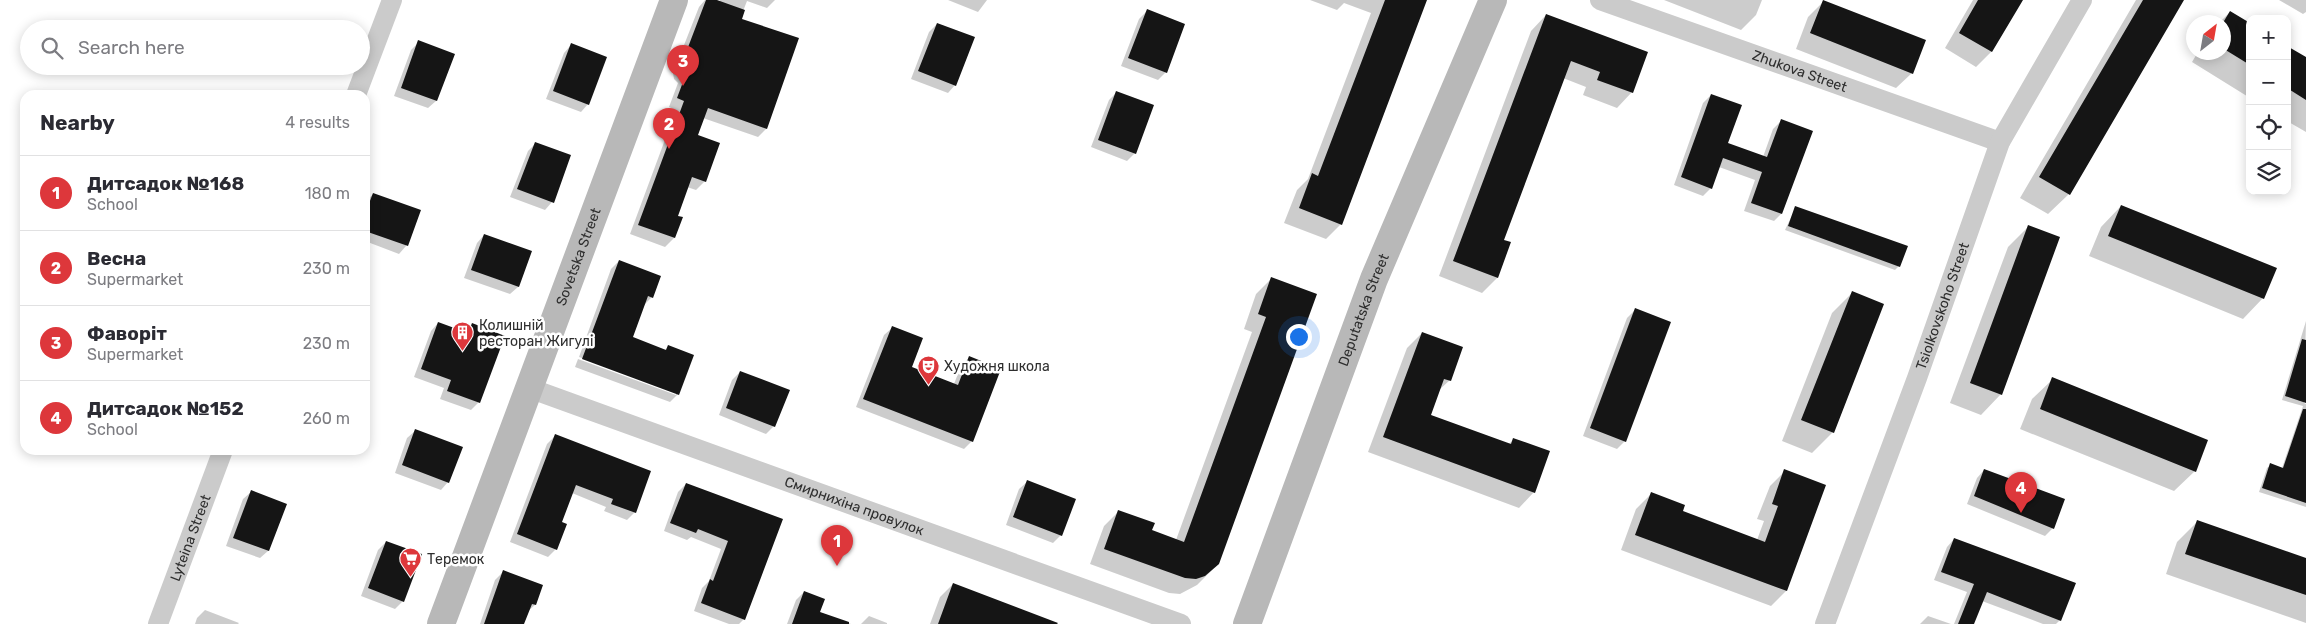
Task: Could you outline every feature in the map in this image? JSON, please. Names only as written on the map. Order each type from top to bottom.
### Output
[{"type":"street","points":[[370,58],[392,0]]},
{"type":"street","name":"Sovetska Street","points":[[441,624],[674,0]]},
{"type":"street","name":"Deputatska Street","points":[[1247,624],[1374,279],[1493,0]]},
{"type":"street","name":"Zhukova Street","points":[[1600,0],[2000,142]]},
{"type":"street","name":"Tsiolkovskoho Street","points":[[1825,624],[1917,378],[2000,142],[2082,0]]},
{"type":"street","points":[[358,90],[364,75]]},
{"type":"street","name":"Смирнихіна провулок","points":[[529,388],[1181,624]]},
{"type":"street","name":"Lyteina Street","points":[[158,624],[221,455]]},
{"type":"building","points":[[706,0],[717,0],[745,10],[742,19],[799,38],[767,129],[708,108],[698,135],[720,143],[706,182],[692,177],[678,216],[683,217],[675,238],[638,225],[684,101],[677,98],[686,74],[682,69],[682,63]]},
{"type":"building","points":[[1385,0],[1427,0],[1342,225],[1299,208],[1312,173],[1318,176]]},
{"type":"building","points":[[1823,0],[1926,40],[1913,74],[1810,33]]},
{"type":"building","points":[[1978,0],[2023,0],[1992,52],[1959,33]]},
{"type":"building","points":[[2143,0],[2184,0],[2070,195],[2039,177]]},
{"type":"building","points":[[1147,9],[1185,24],[1167,73],[1128,58]]},
{"type":"building","points":[[2230,11],[2246,21],[2246,63],[2231,53],[2231,15],[2228,15]]},
{"type":"building","points":[[1546,14],[1648,52],[1633,93],[1597,80],[1600,72],[1571,61],[1504,240],[1511,242],[1498,278],[1453,261]]},
{"type":"building","points":[[937,23],[975,37],[956,86],[918,71]]},
{"type":"building","points":[[418,40],[455,54],[437,101],[401,88]]},
{"type":"building","points":[[571,43],[607,57],[589,105],[553,91]]},
{"type":"building","points":[[2291,48],[2306,57],[2306,100],[2291,91]]},
{"type":"building","points":[[1116,91],[1154,105],[1136,154],[1098,140]]},
{"type":"building","points":[[1711,94],[1742,105],[1728,143],[1767,157],[1781,119],[1813,131],[1782,214],[1751,203],[1762,172],[1723,158],[1712,189],[1681,177]]},
{"type":"building","points":[[535,142],[571,155],[554,203],[517,189]]},
{"type":"building","points":[[373,193],[421,210],[408,246],[370,233],[370,201]]},
{"type":"building","points":[[2121,205],[2277,268],[2264,299],[2108,236]]},
{"type":"building","points":[[1795,206],[1908,246],[1900,267],[1788,226]]},
{"type":"building","points":[[2028,225],[2060,237],[2002,395],[1970,383]]},
{"type":"building","points":[[484,234],[532,251],[519,287],[471,270]]},
{"type":"building","points":[[619,260],[661,276],[653,298],[648,296],[633,337],[666,350],[668,345],[694,355],[679,395],[582,359]]},
{"type":"building","points":[[1271,277],[1317,294],[1219,564],[1205,576],[1196,579],[1185,578],[1104,549],[1118,510],[1155,523],[1152,530],[1184,542],[1266,317],[1258,314]]},
{"type":"building","points":[[1852,291],[1884,304],[1834,433],[1801,420]]},
{"type":"building","points":[[1635,308],[1671,322],[1626,442],[1590,428]]},
{"type":"building","name":"Колишній ресторан Жигулі","points":[[438,322],[468,333],[472,323],[505,336],[480,403],[447,391],[451,380],[421,369]]},
{"type":"building","points":[[892,326],[923,338],[912,367],[958,385],[969,356],[1001,369],[973,442],[863,399]]},
{"type":"building","points":[[1422,332],[1463,347],[1451,381],[1444,379],[1431,415],[1511,444],[1513,438],[1550,451],[1535,493],[1383,437]]},
{"type":"building","points":[[2302,339],[2306,340],[2306,403],[2285,396]]},
{"type":"building","points":[[740,371],[790,390],[775,427],[726,408]]},
{"type":"building","points":[[2052,377],[2208,440],[2196,472],[2040,409]]},
{"type":"building","points":[[2303,409],[2306,409],[2306,503],[2262,488],[2270,463],[2283,468]]},
{"type":"building","points":[[415,429],[463,447],[449,483],[402,465]]},
{"type":"building","points":[[555,434],[651,471],[636,513],[611,504],[613,499],[576,485],[562,522],[567,524],[557,550],[517,534]]},
{"type":"building","points":[[1784,469],[1826,485],[1787,591],[1635,535],[1651,492],[1685,505],[1683,511],[1765,542],[1778,506],[1772,504]]},
{"type":"building","points":[[1984,469],[2065,499],[2054,529],[1974,496]]},
{"type":"building","points":[[1027,480],[1076,499],[1062,536],[1013,517]]},
{"type":"building","points":[[686,483],[783,519],[745,620],[701,603],[710,579],[713,581],[728,541],[698,529],[696,533],[670,523]]},
{"type":"building","points":[[251,490],[287,504],[269,551],[233,538]]},
{"type":"building","points":[[2197,520],[2306,558],[2306,595],[2185,554]]},
{"type":"building","points":[[1954,538],[2076,583],[2061,621],[1987,592],[1974,624],[1958,624],[1974,584],[1941,572]]},
{"type":"building","points":[[386,541],[422,554],[404,602],[368,588]]},
{"type":"building","points":[[503,570],[543,585],[536,605],[532,604],[524,624],[484,624]]},
{"type":"building","points":[[953,583],[1058,623],[938,624]]},
{"type":"building","points":[[804,591],[825,599],[820,612],[849,622],[849,624],[792,624]]},
{"type":"place","name":"Фаворіт","points":[[683,86]]},
{"type":"place","name":"Весна","points":[[669,149]]},
{"type":"place","name":"Колишній ресторан Жигулі","points":[[463,352]]},
{"type":"place","name":"Художня школа","points":[[928,385]]},
{"type":"place","name":"Дитсадок №152","points":[[2021,513]]},
{"type":"place","name":"Дитсадок №168","points":[[837,566]]},
{"type":"place","name":"Теремок","points":[[411,578]]}]
